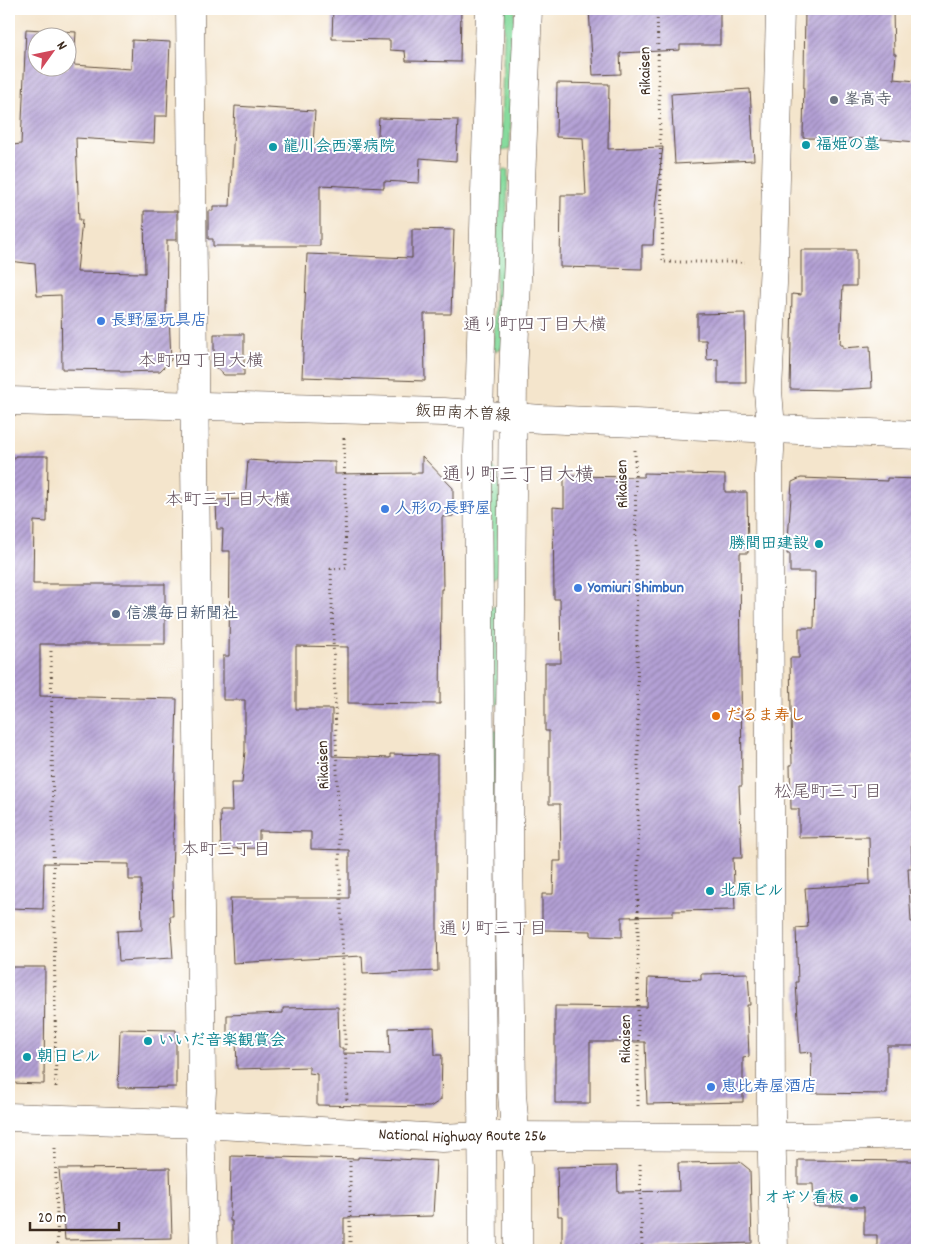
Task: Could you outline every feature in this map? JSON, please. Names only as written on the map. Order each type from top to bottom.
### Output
[{"type":"main road","points":[[190,9],[202,1091],[200,1124],[204,1250]]},
{"type":"main road","points":[[483,1250],[478,452],[490,9]]},
{"type":"main road","points":[[518,1250],[516,1137],[512,1094],[509,843],[512,461],[513,378],[528,9]]},
{"type":"main road","points":[[774,1250],[771,1137],[769,483],[771,428],[768,391],[774,262],[780,9]]},
{"type":"main road","name":"飯田南木曽線","points":[[9,401],[444,412],[917,435]]},
{"type":"main road","name":"National Highway Route 256","points":[[9,1117],[200,1124],[442,1138],[482,1136],[771,1137],[917,1134]]},
{"type":"path","name":"Rikaisen","points":[[657,9],[663,262],[774,262]]},
{"type":"path","name":"Rikaisen","points":[[344,436],[346,568],[331,569],[347,1103]]},
{"type":"path","name":"Rikaisen","points":[[635,447],[638,736],[638,1110]]},
{"type":"path","points":[[52,651],[56,1099]]},
{"type":"path","points":[[55,1146],[58,1250]]},
{"type":"path","points":[[350,1161],[350,1250]]},
{"type":"path","points":[[640,1161],[642,1250]]},
{"type":"green space","points":[[505,9],[515,9],[510,149],[502,151],[500,148]]},
{"type":"green space","points":[[505,169],[508,170],[503,348],[495,351],[493,347],[499,174]]},
{"type":"green space","points":[[494,468],[499,474],[499,574],[491,578],[490,469]]},
{"type":"green space","points":[[494,606],[499,608],[498,704],[491,707],[489,608]]},
{"type":"green space","points":[[493,729],[498,731],[498,803],[495,805],[491,804]]},
{"type":"building","points":[[333,9],[461,9],[460,62],[406,61],[405,51],[390,50],[390,40],[332,39]]},
{"type":"building","points":[[589,9],[720,9],[720,45],[680,45],[680,50],[620,53],[621,74],[593,75]]},
{"type":"building","points":[[805,10],[893,10],[894,54],[896,54],[894,79],[917,81],[917,142],[880,139],[803,138]]},
{"type":"building","points":[[26,29],[28,29],[28,78],[78,78],[78,65],[131,69],[132,40],[170,42],[167,116],[155,116],[154,143],[76,138],[79,220],[82,220],[77,272],[145,273],[144,211],[177,211],[177,240],[167,240],[166,315],[169,315],[171,360],[160,371],[120,372],[120,370],[62,369],[61,295],[37,296],[35,264],[9,261],[9,198],[14,199],[13,145],[21,144]]},
{"type":"building","points":[[557,83],[609,84],[608,149],[663,147],[655,207],[653,245],[642,245],[642,269],[560,267],[561,195],[586,195],[583,138],[556,137]]},
{"type":"building","points":[[750,89],[754,160],[675,164],[671,94]]},
{"type":"building","points":[[235,106],[315,111],[313,144],[377,148],[379,118],[458,120],[456,161],[420,158],[419,183],[384,181],[384,188],[320,185],[320,246],[213,246],[213,239],[208,239],[208,211],[213,211],[213,206],[230,206]]},
{"type":"building","points":[[412,229],[454,230],[451,314],[424,314],[425,381],[302,377],[307,254],[412,258]]},
{"type":"building","points":[[801,250],[856,250],[856,286],[843,286],[840,345],[843,345],[843,348],[870,346],[872,388],[836,390],[790,389],[792,294],[801,295]]},
{"type":"building","points":[[745,313],[746,383],[718,383],[718,359],[707,360],[706,340],[697,340],[697,314]]},
{"type":"building","points":[[214,334],[244,334],[244,375],[224,375],[214,366]]},
{"type":"building","points":[[15,456],[48,456],[47,522],[34,521],[33,584],[165,584],[165,644],[40,644],[40,696],[177,699],[172,880],[173,916],[170,916],[173,958],[119,961],[117,931],[142,930],[141,880],[129,880],[129,864],[44,863],[43,909],[9,908],[9,458],[15,459]]},
{"type":"building","points":[[422,456],[453,488],[453,516],[442,517],[443,589],[441,589],[440,704],[348,703],[348,647],[296,646],[296,709],[332,709],[332,756],[390,758],[390,754],[437,755],[438,971],[363,974],[362,956],[233,963],[230,898],[349,898],[349,850],[311,849],[311,832],[259,831],[259,848],[221,849],[220,811],[232,811],[231,783],[242,783],[245,751],[245,700],[223,700],[223,656],[229,656],[230,551],[222,551],[223,529],[217,529],[216,500],[245,499],[248,460],[335,462],[335,474],[422,473]]},
{"type":"building","points":[[644,473],[725,475],[725,492],[747,492],[748,553],[740,553],[742,786],[739,786],[742,858],[733,858],[735,910],[673,911],[673,916],[622,917],[622,937],[591,936],[591,931],[542,930],[542,894],[553,894],[554,861],[561,861],[560,804],[549,804],[549,731],[545,731],[545,663],[561,663],[560,599],[554,599],[553,507],[564,508],[564,476],[644,477]]},
{"type":"building","points":[[801,478],[887,481],[887,478],[917,479],[917,755],[914,755],[913,811],[915,811],[915,838],[911,839],[912,868],[908,868],[911,922],[917,922],[917,1046],[887,1046],[887,1094],[811,1093],[812,1052],[800,1053],[796,982],[798,982],[796,928],[808,927],[805,888],[870,884],[869,837],[799,838],[799,809],[791,809],[790,658],[799,658],[799,628],[814,628],[815,572],[790,572],[790,554],[787,554],[792,482]]},
{"type":"building","points":[[9,967],[45,967],[44,1084],[9,1083]]},
{"type":"building","points":[[748,973],[750,1005],[747,1005],[749,1057],[743,1058],[743,1102],[647,1104],[645,1042],[590,1042],[590,1103],[555,1103],[555,1006],[647,1007],[648,978],[701,980],[701,974]]},
{"type":"building","points":[[338,1007],[339,1048],[343,1048],[343,1053],[390,1054],[389,1028],[434,1027],[435,1055],[442,1055],[441,1100],[430,1107],[317,1105],[317,1074],[309,1073],[309,1067],[237,1069],[236,1038],[227,1038],[227,1015],[283,1013],[283,1008]]},
{"type":"building","points":[[120,1029],[176,1030],[176,1087],[118,1088]]},
{"type":"building","points":[[231,1156],[358,1159],[358,1157],[436,1161],[433,1216],[344,1218],[344,1250],[232,1250],[232,1221],[230,1221]]},
{"type":"building","points":[[798,1160],[917,1161],[917,1250],[877,1250],[877,1235],[864,1235],[864,1207],[814,1207],[813,1184],[798,1184]]},
{"type":"building","points":[[740,1162],[750,1170],[752,1243],[635,1247],[635,1250],[562,1250],[562,1216],[558,1216],[557,1167],[617,1166],[618,1192],[679,1191],[678,1163]]},
{"type":"building","points":[[170,1168],[172,1238],[65,1240],[59,1169]]},
{"type":"place","name":"峯高寺","points":[[834,100]]},
{"type":"place","name":"福姫の墓","points":[[806,145]]},
{"type":"place","name":"龍川会西澤病院","points":[[273,147]]},
{"type":"place","name":"長野屋玩具店","points":[[101,321]]},
{"type":"place","name":"人形の長野屋","points":[[385,509]]},
{"type":"place","name":"勝間田建設","points":[[819,544]]},
{"type":"place","name":"Yomiuri Shimbun","points":[[578,588]]},
{"type":"place","name":"信濃毎日新聞社","points":[[116,614]]},
{"type":"place","name":"だるま寿し","points":[[716,716]]},
{"type":"place","name":"北原ビル","points":[[710,891]]},
{"type":"place","name":"いいだ音楽観賞会","points":[[148,1041]]},
{"type":"place","name":"朝日ビル","points":[[27,1057]]},
{"type":"place","name":"恵比寿屋酒店","points":[[711,1087]]},
{"type":"place","name":"オギソ看板","points":[[854,1198]]},
{"type":"district","name":"通り町四丁目大横","points":[[535,326]]},
{"type":"district","name":"本町四丁目大横","points":[[201,362]]},
{"type":"district","name":"通り町三丁目大横","points":[[518,476]]},
{"type":"district","name":"本町三丁目大横","points":[[228,501]]},
{"type":"district","name":"松尾町三丁目","points":[[828,793]]},
{"type":"district","name":"本町三丁目","points":[[226,851]]},
{"type":"district","name":"通り町三丁目","points":[[493,930]]}]
